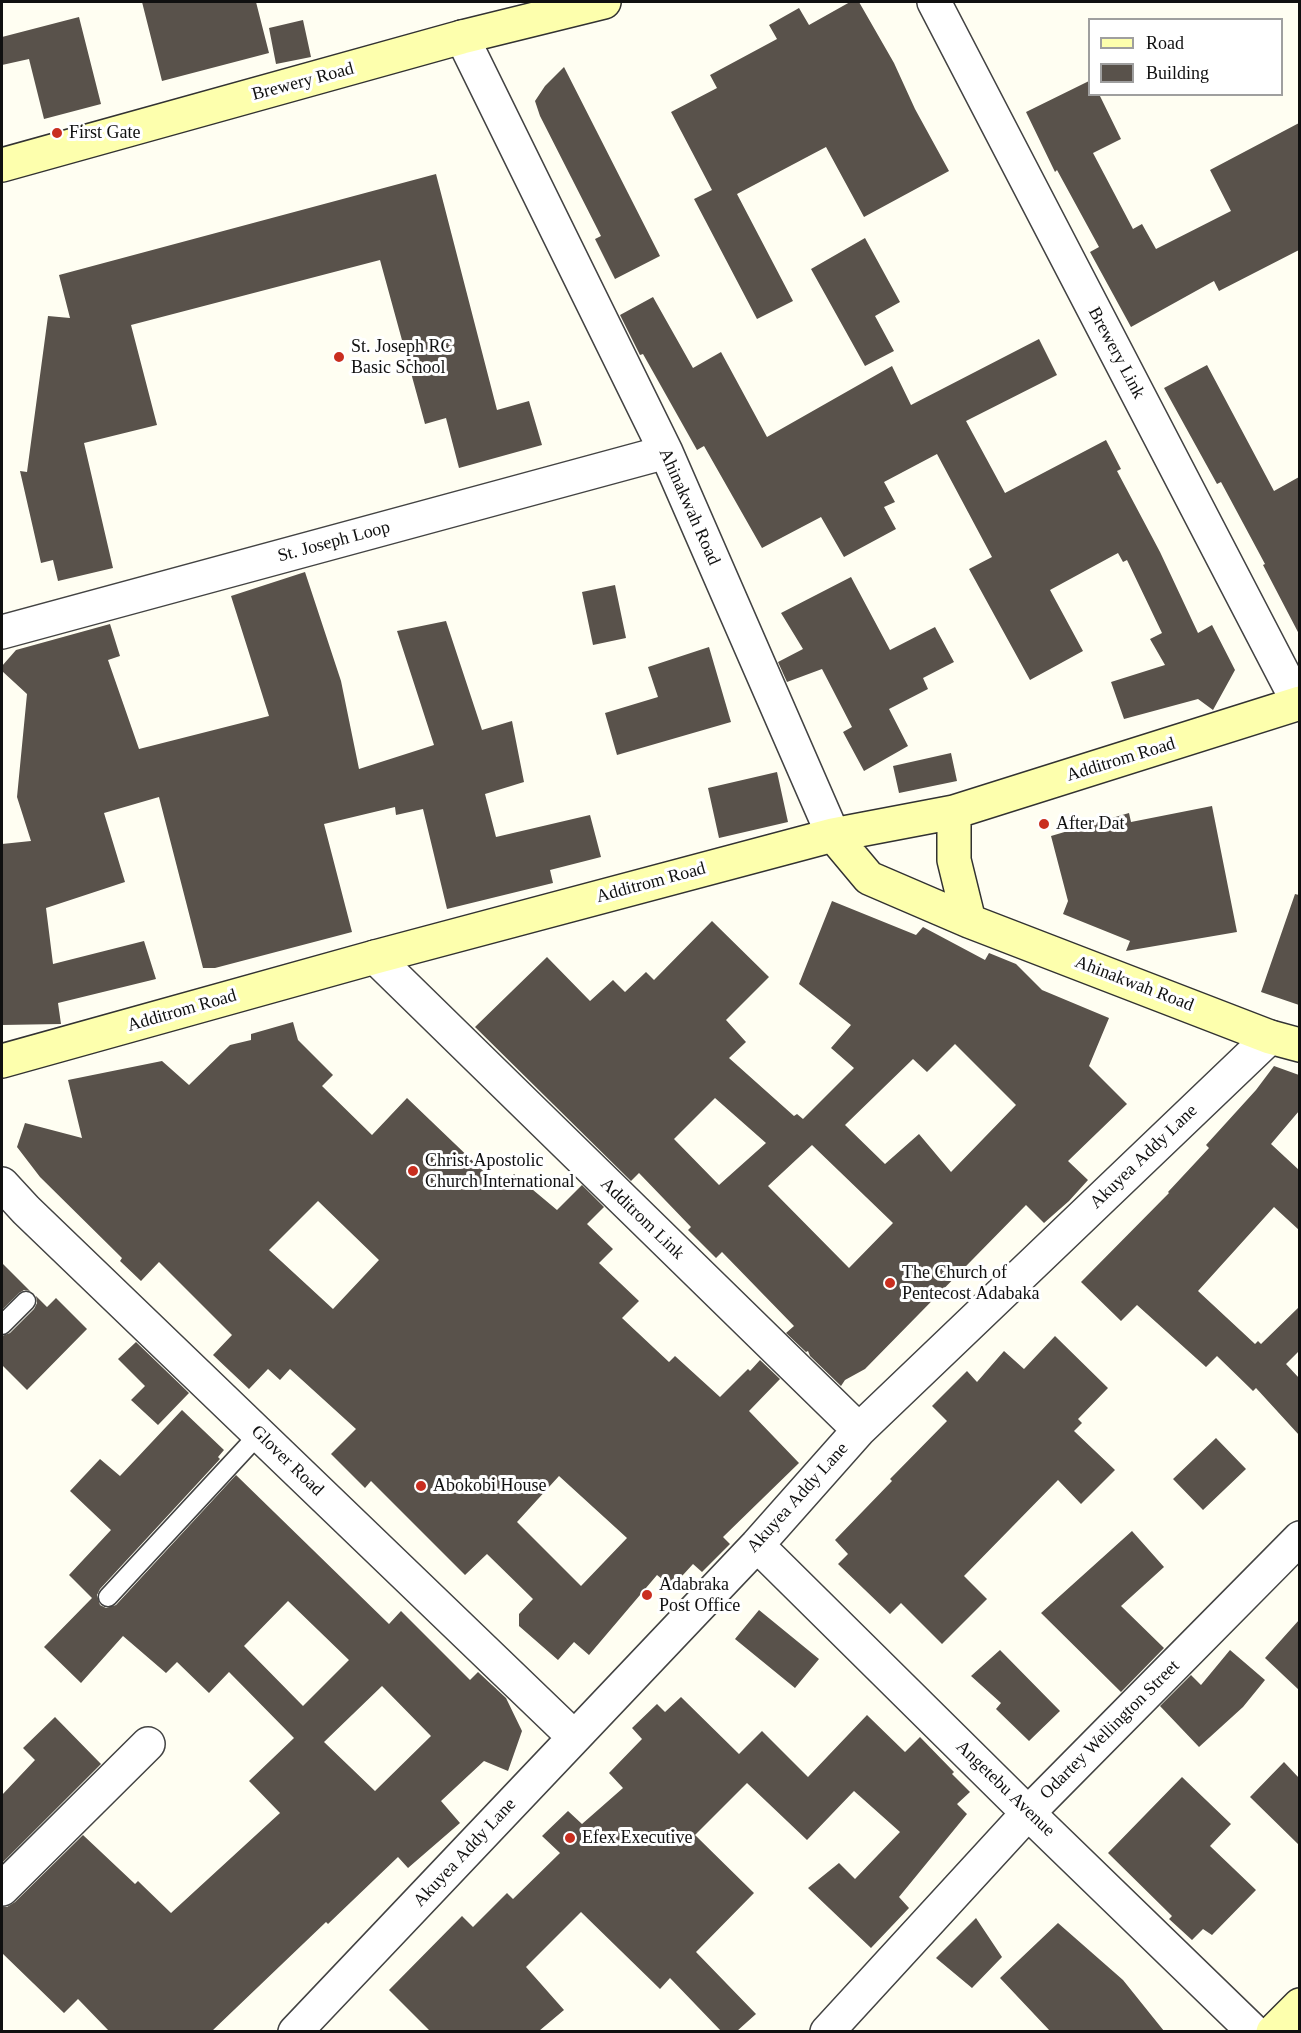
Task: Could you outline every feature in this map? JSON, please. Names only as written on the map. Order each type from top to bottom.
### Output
[{"type":"street","name":"Brewery Road","points":[[2,165],[462,38],[604,2]]},
{"type":"street","name":"Brewery Link","points":[[934,2],[1299,704]]},
{"type":"street","name":"Ahinakwah Road","points":[[462,38],[666,452],[833,835],[869,878],[969,921],[1285,1041]]},
{"type":"street","name":"St. Joseph Loop","points":[[2,632],[666,452]]},
{"type":"street","name":"Additrom Road","points":[[2,1061],[375,957],[833,835],[954,812],[1299,704]]},
{"type":"street","points":[[954,812],[954,860],[969,921]]},
{"type":"street","name":"Additrom Link","points":[[375,957],[859,1430]]},
{"type":"street","name":"Akuyea Addy Lane","points":[[295,2031],[757,1545],[859,1430],[1285,1041]]},
{"type":"street","name":"Glover Road","points":[[2,1184],[26,1210],[574,1737]]},
{"type":"street","name":"Odartey Wellington Street","points":[[827,2031],[1028,1813],[1299,1538]]},
{"type":"street","name":"Angetebu Avenue","points":[[757,1545],[1028,1813],[1254,2031]]},
{"type":"street","points":[[2,1890],[148,1744]]},
{"type":"street","points":[[1273,2031],[1299,2005]]},
{"type":"lane","points":[[2,1325],[26,1301]]},
{"type":"lane","points":[[108,1597],[259,1434]]},
{"type":"building","points":[[142,2],[256,2],[269,53],[162,81]]},
{"type":"building","points":[[850,2],[859,2],[894,63],[915,109],[949,171],[864,217],[826,147],[737,194],[793,301],[757,319],[694,199],[712,190],[671,112],[717,88],[710,75],[777,39],[769,25],[799,8],[809,25]]},
{"type":"building","points":[[79,17],[101,104],[44,119],[29,59],[2,65],[2,37]]},
{"type":"building","points":[[303,20],[311,57],[276,64],[269,28]]},
{"type":"building","points":[[564,67],[660,256],[615,279],[595,239],[601,236],[540,116],[535,101],[545,86]]},
{"type":"building","points":[[1088,81],[1088,96],[1100,96],[1121,139],[1093,153],[1133,229],[1142,224],[1156,249],[1231,211],[1210,170],[1299,123],[1299,250],[1219,291],[1214,281],[1131,327],[1090,252],[1099,247],[1057,170],[1055,172],[1026,112]]},
{"type":"building","points":[[436,174],[497,410],[529,401],[542,445],[459,468],[446,418],[425,424],[380,260],[131,325],[157,425],[84,443],[113,568],[58,581],[53,560],[41,563],[20,471],[27,472],[48,316],[70,318],[59,275]]},
{"type":"building","points":[[865,238],[900,302],[875,316],[894,351],[865,366],[811,269]]},
{"type":"building","points":[[653,297],[693,368],[721,352],[767,437],[892,366],[911,405],[1039,339],[1057,375],[966,421],[1005,493],[1106,440],[1121,469],[1117,471],[1160,552],[1198,633],[1212,625],[1235,670],[1213,710],[1198,699],[1124,719],[1111,682],[1165,665],[1150,639],[1162,633],[1127,560],[1123,562],[1118,553],[1050,590],[1083,651],[1030,680],[969,569],[992,557],[937,454],[884,482],[895,502],[884,507],[896,529],[844,557],[821,517],[762,548],[704,446],[697,450],[643,354],[640,355],[620,315]]},
{"type":"building","points":[[1207,365],[1274,491],[1299,477],[1299,634],[1221,482],[1217,484],[1164,388]]},
{"type":"building","points":[[305,572],[341,681],[359,769],[434,745],[397,631],[446,621],[482,730],[512,721],[524,782],[485,794],[496,837],[590,815],[601,857],[550,870],[553,883],[447,909],[423,809],[396,815],[395,807],[324,824],[352,932],[215,968],[203,968],[159,797],[104,813],[125,882],[46,908],[53,964],[144,941],[156,979],[58,1003],[61,1024],[2,1025],[2,844],[31,841],[17,797],[27,694],[2,671],[2,666],[16,650],[110,624],[120,656],[108,660],[139,749],[269,716],[231,596]]},
{"type":"building","points":[[851,577],[890,650],[935,627],[954,662],[923,678],[928,689],[889,709],[908,746],[864,771],[843,732],[852,727],[822,669],[787,682],[778,662],[803,649],[781,613]]},
{"type":"building","points":[[615,585],[626,638],[593,645],[582,592]]},
{"type":"building","points":[[709,647],[731,722],[617,755],[605,713],[658,697],[648,667]]},
{"type":"building","points":[[951,753],[957,781],[899,793],[893,766]]},
{"type":"building","points":[[777,772],[788,822],[719,838],[708,788]]},
{"type":"building","points":[[1212,806],[1237,932],[1126,951],[1130,941],[1063,914],[1068,901],[1051,836],[1129,813],[1131,822]]},
{"type":"building","points":[[1295,894],[1299,895],[1299,1005],[1261,992]]},
{"type":"building","points":[[832,901],[916,935],[923,927],[985,960],[989,953],[1016,964],[1042,990],[1109,1018],[1089,1066],[1127,1104],[1068,1161],[1088,1180],[1069,1201],[1044,1223],[1026,1205],[865,1369],[845,1380],[841,1386],[810,1356],[808,1351],[806,1352],[786,1333],[794,1326],[722,1252],[716,1258],[688,1230],[691,1227],[639,1173],[631,1181],[475,1027],[547,957],[590,1001],[613,980],[625,992],[646,972],[654,980],[712,921],[769,977],[726,1020],[746,1042],[729,1058],[794,1116],[797,1114],[803,1119],[854,1068],[831,1048],[851,1025],[799,984]],"holes":[[[955,1044],[1016,1105],[951,1172],[919,1134],[885,1164],[845,1125],[913,1059],[927,1072]],[[715,1098],[766,1143],[719,1185],[674,1139]],[[812,1145],[893,1223],[849,1268],[768,1186]]]},
{"type":"building","points":[[293,1022],[298,1040],[333,1075],[322,1086],[372,1135],[407,1098],[502,1189],[514,1174],[557,1210],[582,1185],[604,1207],[587,1224],[613,1249],[599,1263],[639,1301],[622,1318],[669,1362],[675,1356],[720,1397],[760,1360],[780,1379],[749,1411],[799,1463],[723,1537],[730,1544],[702,1572],[693,1564],[672,1587],[657,1575],[589,1655],[574,1642],[558,1660],[519,1626],[519,1614],[533,1599],[487,1554],[465,1575],[371,1481],[365,1488],[331,1454],[356,1429],[290,1369],[280,1380],[268,1369],[249,1389],[213,1355],[232,1335],[159,1262],[141,1281],[120,1261],[122,1258],[40,1177],[17,1147],[25,1123],[82,1138],[68,1080],[162,1061],[189,1085],[230,1045],[251,1040],[251,1034]],"holes":[[[318,1201],[379,1260],[333,1309],[269,1250]],[[559,1476],[627,1538],[581,1586],[517,1522]]]},
{"type":"building","points":[[1274,1066],[1299,1075],[1299,1111],[1271,1144],[1299,1170],[1299,1230],[1274,1207],[1198,1291],[1255,1344],[1258,1341],[1261,1344],[1299,1307],[1299,1351],[1286,1364],[1299,1378],[1299,1435],[1256,1388],[1253,1391],[1217,1356],[1206,1367],[1137,1305],[1121,1321],[1081,1282],[1169,1193],[1209,1148],[1206,1145],[1256,1090]]},
{"type":"building","points":[[2,1263],[30,1291],[24,1290],[19,1293],[2,1310]]},
{"type":"building","points":[[36,1296],[47,1307],[56,1298],[87,1329],[27,1390],[2,1365],[2,1336],[10,1333],[34,1309],[37,1303]]},
{"type":"building","points":[[1055,1336],[1108,1388],[1078,1419],[1082,1423],[1074,1431],[1115,1470],[1081,1504],[1058,1480],[964,1576],[987,1599],[942,1644],[901,1603],[890,1614],[838,1564],[848,1554],[835,1540],[947,1421],[932,1406],[967,1371],[977,1382],[1004,1351],[1024,1369]]},
{"type":"building","points":[[136,1342],[189,1393],[158,1425],[131,1400],[145,1386],[118,1359]]},
{"type":"building","points":[[182,1410],[224,1450],[218,1457],[220,1459],[100,1589],[97,1595],[100,1605],[106,1608],[116,1605],[236,1475],[389,1624],[401,1611],[470,1680],[478,1672],[506,1698],[522,1731],[508,1771],[484,1761],[441,1801],[460,1823],[408,1868],[398,1857],[212,2031],[109,2031],[78,1999],[64,2013],[2,1953],[2,1907],[15,1902],[83,1835],[135,1884],[138,1881],[171,1913],[280,1813],[249,1781],[294,1738],[229,1672],[209,1693],[177,1662],[166,1673],[123,1636],[81,1683],[44,1647],[92,1598],[69,1575],[111,1530],[70,1491],[100,1459],[120,1476]],"holes":[[[288,1601],[349,1660],[303,1706],[244,1646]],[[382,1686],[431,1736],[375,1791],[324,1742]]]},
{"type":"building","points":[[1216,1438],[1246,1469],[1203,1510],[1173,1479]]},
{"type":"building","points":[[1132,1531],[1164,1567],[1121,1606],[1164,1648],[1121,1692],[1041,1613]]},
{"type":"building","points":[[759,1610],[819,1659],[795,1688],[735,1639]]},
{"type":"building","points":[[1299,1620],[1299,1690],[1265,1658]]},
{"type":"building","points":[[1000,1650],[1060,1711],[1029,1741],[996,1709],[1001,1703],[971,1676]]},
{"type":"building","points":[[1230,1650],[1265,1680],[1243,1707],[1199,1747],[1160,1706],[1191,1675],[1201,1685]]},
{"type":"building","points":[[681,1697],[739,1754],[762,1731],[808,1777],[867,1715],[905,1752],[920,1737],[970,1792],[957,1804],[967,1814],[899,1897],[909,1908],[871,1948],[808,1888],[839,1863],[855,1879],[900,1832],[854,1791],[807,1840],[747,1783],[695,1835],[754,1893],[696,1952],[756,2014],[737,2031],[721,2031],[670,1978],[660,1989],[581,1912],[526,1967],[564,2010],[539,2031],[430,2031],[389,1990],[462,1916],[473,1927],[507,1893],[513,1899],[560,1853],[542,1836],[568,1811],[582,1824],[623,1788],[609,1773],[642,1739],[632,1728],[657,1704],[665,1712]]},
{"type":"building","points":[[55,1717],[101,1764],[2,1863],[2,1795],[35,1760],[23,1748]]},
{"type":"building","points":[[1284,1762],[1299,1778],[1299,1845],[1250,1797]]},
{"type":"building","points":[[1182,1777],[1231,1824],[1210,1846],[1256,1890],[1212,1935],[1203,1929],[1192,1940],[1169,1919],[1172,1916],[1108,1853]]},
{"type":"building","points":[[976,1918],[1002,1957],[972,1988],[936,1958]]},
{"type":"building","points":[[1058,1923],[1123,1980],[1164,2031],[1050,2031],[1000,1978]]},
{"type":"place","name":"First Gate","points":[[57,133]]},
{"type":"place","name":"St. Joseph RC Basic School","points":[[339,357]]},
{"type":"place","name":"After Dat","points":[[1044,824]]},
{"type":"place","name":"Christ Apostolic Church International","points":[[413,1171]]},
{"type":"place","name":"The Church of Pentecost Adabaka","points":[[890,1283]]},
{"type":"place","name":"Abokobi House","points":[[421,1486]]},
{"type":"place","name":"Adabraka Post Office","points":[[647,1595]]},
{"type":"place","name":"Efex Executive","points":[[570,1838]]}]
